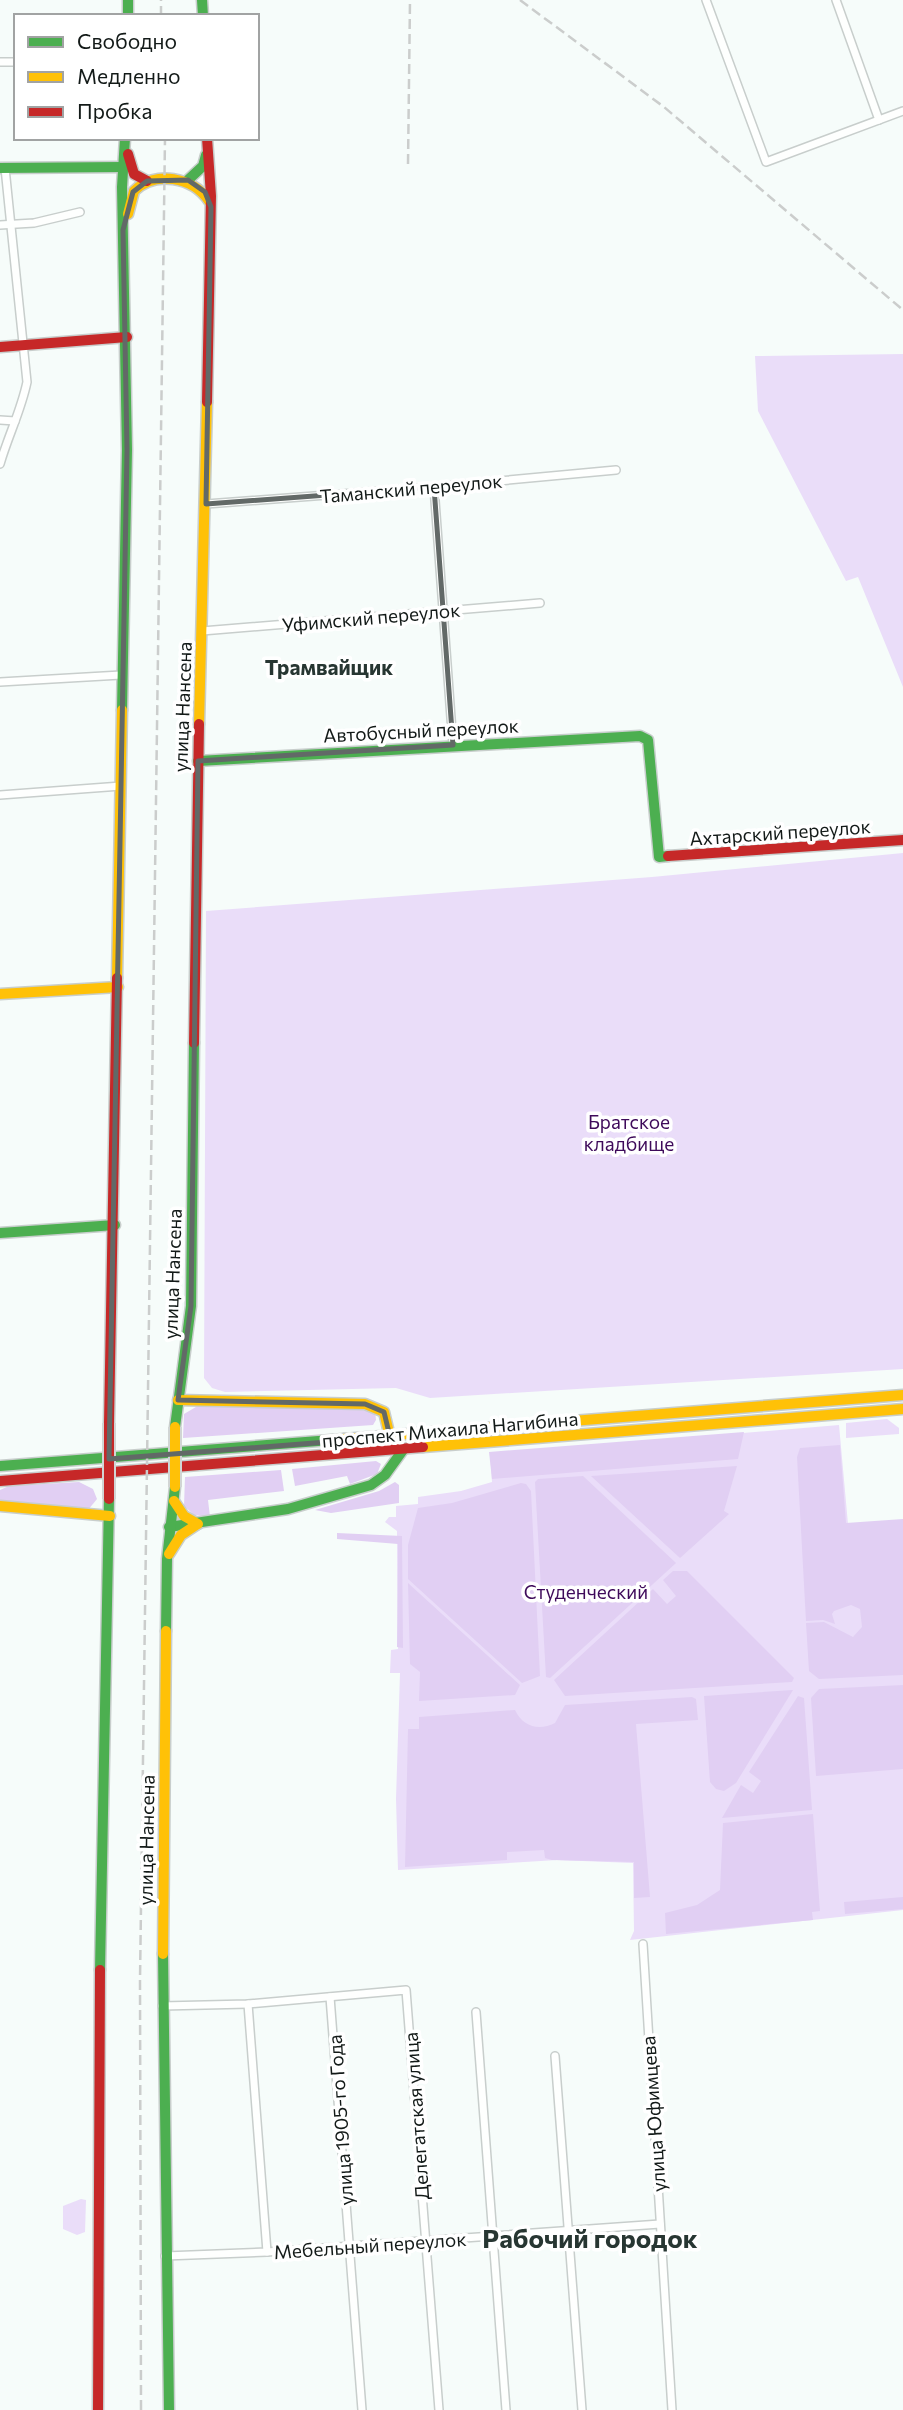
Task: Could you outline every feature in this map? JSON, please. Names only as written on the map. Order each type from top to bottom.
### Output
[{"type":"main road","points":[[98,2410],[99,2000],[115,1224],[127,337],[123,230],[125,140]]},
{"type":"main road","points":[[125,140],[129,166],[134,174],[147,181],[188,180],[205,192],[211,207]]},
{"type":"main road","points":[[188,180],[203,166],[208,142]]},
{"type":"main road","name":"улица Нансена","points":[[169,2410],[164,2256],[162,2006],[167,1559],[175,1487],[177,1400],[191,1306],[198,761],[211,207],[208,142]]},
{"type":"main road","points":[[2,168],[123,167]]},
{"type":"main road","points":[[123,230],[133,192],[147,181]]},
{"type":"main road","points":[[0,347],[127,337]]},
{"type":"main road","name":"Автобусный переулок","points":[[198,761],[453,745],[645,737],[659,858]]},
{"type":"main road","name":"Ахтарский переулок","points":[[659,858],[903,840]]},
{"type":"main road","points":[[0,994],[118,987]]},
{"type":"main road","points":[[0,1233],[115,1224]]},
{"type":"main road","name":"проспект Михаила Нагибина","points":[[0,1466],[903,1395]]},
{"type":"main road","points":[[177,1400],[365,1404],[384,1412],[390,1437]]},
{"type":"main road","name":"проспект Михаила Нагибина","points":[[0,1481],[903,1409]]},
{"type":"main road","points":[[169,1527],[288,1509],[366,1486],[382,1478],[403,1450]]},
{"type":"main road","points":[[381,1452],[387,1458],[389,1468]]},
{"type":"main road","points":[[174,1501],[184,1516],[198,1524]]},
{"type":"main road","points":[[0,1506],[8,1509],[110,1516]]},
{"type":"main road","points":[[167,1559],[181,1535],[198,1524]]},
{"type":"street","points":[[706,0],[766,162],[903,111]]},
{"type":"street","points":[[836,0],[879,120]]},
{"type":"street","points":[[0,464],[22,408],[27,382],[12,223],[2,168]]},
{"type":"street","points":[[0,225],[34,223],[79,212]]},
{"type":"street","points":[[0,420],[15,421]]},
{"type":"street","name":"Таманский переулок","points":[[206,504],[616,470]]},
{"type":"street","points":[[434,487],[441,611],[453,745]]},
{"type":"street","name":"Уфимский переулок","points":[[202,631],[540,603]]},
{"type":"street","points":[[0,682],[121,675]]},
{"type":"street","points":[[0,794],[121,786]]},
{"type":"street","name":"улица Юфимцева","points":[[643,1944],[672,2410]]},
{"type":"street","name":"Делегатская улица","points":[[330,1997],[406,1990],[439,2410]]},
{"type":"street","points":[[162,2006],[248,2004],[330,1997]]},
{"type":"street","name":"улица 1905-го Года","points":[[330,1997],[362,2410]]},
{"type":"street","points":[[248,2004],[267,2252]]},
{"type":"street","points":[[476,2012],[506,2410]]},
{"type":"street","points":[[555,2056],[582,2410]]},
{"type":"street","name":"Мебельный переулок","points":[[164,2256],[426,2242],[660,2224]]},
{"type":"highlighted area","points":[[188,180],[205,192],[211,207],[206,504],[434,487],[453,745],[198,761],[191,1306],[178,1400],[365,1404],[384,1412],[390,1437],[109,1459],[127,450],[123,230],[133,192],[147,181]]},
{"type":"green space","points":[[903,354],[903,687],[858,577],[846,581],[758,411],[755,356]]},
{"type":"green space","name":"Братское кладбище","points":[[903,853],[903,1369],[430,1398],[396,1388],[225,1392],[212,1388],[204,1378],[206,911],[652,877]]},
{"type":"green space","points":[[201,1404],[368,1408],[375,1411],[376,1420],[373,1425],[183,1438],[184,1414]]},
{"type":"green space","points":[[887,1419],[899,1428],[899,1434],[846,1438],[846,1423]]},
{"type":"green space","name":"Студенческий","points":[[839,1425],[848,1524],[903,1520],[903,1910],[630,1940],[634,1931],[633,1863],[557,1860],[398,1870],[396,1799],[400,1673],[390,1673],[391,1650],[398,1649],[397,1531],[385,1522],[389,1517],[396,1517],[396,1506],[418,1504],[418,1497],[461,1491],[492,1482],[490,1454]]},
{"type":"green space","points":[[744,1432],[738,1459],[492,1479],[489,1452]]},
{"type":"green space","points":[[840,1445],[846,1523],[903,1519],[903,1675],[819,1679],[809,1671],[806,1623],[824,1622],[853,1637],[862,1627],[860,1609],[851,1605],[834,1611],[832,1614],[835,1624],[823,1620],[806,1621],[797,1457],[800,1448]]},
{"type":"green space","points":[[376,1461],[381,1464],[377,1474],[350,1484],[347,1476],[295,1486],[292,1469]]},
{"type":"green space","points":[[737,1466],[724,1511],[729,1514],[680,1558],[591,1476]]},
{"type":"green space","points":[[281,1470],[284,1491],[208,1500],[210,1517],[194,1515],[184,1506],[185,1477]]},
{"type":"green space","points":[[583,1476],[676,1563],[550,1678],[546,1677],[535,1482],[538,1479]]},
{"type":"green space","points":[[79,1482],[93,1489],[97,1499],[88,1510],[14,1506],[0,1500],[0,1490],[9,1486]]},
{"type":"green space","points":[[395,1482],[399,1485],[399,1503],[331,1513],[315,1510],[379,1491]]},
{"type":"green space","points":[[521,1483],[526,1484],[531,1491],[540,1676],[522,1683],[408,1579],[408,1545],[418,1508],[452,1503]]},
{"type":"green space","points":[[337,1533],[402,1536],[403,1648],[397,1647],[398,1544],[337,1539]]},
{"type":"green space","points":[[673,1571],[687,1571],[794,1678],[792,1682],[565,1696],[554,1680],[653,1589],[667,1604],[676,1596],[663,1580]]},
{"type":"green space","points":[[408,1583],[520,1685],[515,1695],[419,1701],[420,1672],[410,1664]]},
{"type":"green space","points":[[903,1685],[903,1769],[816,1776],[811,1698],[819,1689]]},
{"type":"green space","points":[[793,1690],[736,1783],[724,1791],[716,1789],[710,1782],[704,1696]]},
{"type":"green space","points":[[798,1696],[804,1698],[812,1810],[722,1818],[741,1785],[753,1793],[761,1781],[749,1772]]},
{"type":"green space","points":[[692,1697],[696,1699],[698,1720],[636,1724],[650,1897],[634,1898],[634,1862],[552,1860],[545,1858],[544,1850],[507,1852],[507,1860],[405,1867],[408,1729],[419,1729],[419,1717],[515,1710],[527,1724],[543,1727],[555,1723],[565,1705]]},
{"type":"green space","points":[[813,1814],[820,1911],[812,1912],[813,1920],[666,1934],[665,1913],[697,1905],[720,1890],[723,1823]]},
{"type":"green space","points":[[903,1897],[903,1909],[845,1914],[844,1902]]},
{"type":"green space","points":[[81,2199],[86,2200],[85,2232],[77,2235],[63,2229],[63,2206]]},
{"type":"railway","points":[[161,0],[161,14]]},
{"type":"railway","points":[[408,164],[410,0]]},
{"type":"railway","points":[[520,0],[664,107],[903,310]]},
{"type":"railway","points":[[141,2410],[140,1980],[165,140]]},
{"type":"traffic: fast","points":[[128,0],[128,14]]},
{"type":"traffic: fast","points":[[202,0],[203,14]]},
{"type":"traffic: fast","points":[[122,710],[127,450],[122,187],[125,140]]},
{"type":"traffic: fast","points":[[188,180],[203,166],[206,155]]},
{"type":"traffic: fast","points":[[0,168],[123,167]]},
{"type":"traffic: fast","points":[[198,761],[640,736],[648,740],[659,857],[668,856]]},
{"type":"traffic: fast","points":[[175,1427],[191,1306],[194,1043]]},
{"type":"traffic: fast","points":[[0,1233],[115,1225]]},
{"type":"traffic: fast","points":[[0,1466],[344,1439]]},
{"type":"traffic: fast","points":[[169,1527],[288,1509],[371,1485],[385,1475],[403,1450]]},
{"type":"traffic: fast","points":[[166,1631],[167,1559],[175,1487]]},
{"type":"traffic: fast","points":[[100,1970],[109,1499]]},
{"type":"traffic: fast","points":[[163,1954],[169,2410]]},
{"type":"traffic: slow","points":[[128,214],[134,191],[152,180],[173,179],[184,182],[193,186],[209,201]]},
{"type":"traffic: slow","points":[[199,724],[207,402]]},
{"type":"traffic: slow","points":[[117,978],[122,710]]},
{"type":"traffic: slow","points":[[0,994],[118,987]]},
{"type":"traffic: slow","points":[[344,1439],[903,1395]]},
{"type":"traffic: slow","points":[[178,1400],[365,1404],[384,1412],[390,1437]]},
{"type":"traffic: slow","points":[[423,1447],[903,1409]]},
{"type":"traffic: slow","points":[[175,1427],[175,1487]]},
{"type":"traffic: slow","points":[[174,1501],[184,1516],[198,1524]]},
{"type":"traffic: slow","points":[[0,1506],[110,1516]]},
{"type":"traffic: slow","points":[[169,1554],[181,1535],[196,1525]]},
{"type":"traffic: slow","points":[[163,1954],[166,1631]]},
{"type":"traffic: jam","points":[[207,140],[211,196],[207,402]]},
{"type":"traffic: jam","points":[[128,154],[134,174],[147,181]]},
{"type":"traffic: jam","points":[[0,347],[127,337]]},
{"type":"traffic: jam","points":[[194,1043],[199,724]]},
{"type":"traffic: jam","points":[[668,856],[903,840]]},
{"type":"traffic: jam","points":[[109,1423],[117,978]]},
{"type":"traffic: jam","points":[[109,1423],[109,1499]]},
{"type":"traffic: jam","points":[[0,1481],[423,1447]]},
{"type":"traffic: jam","points":[[98,2410],[100,1970]]},
{"type":"district","name":"Трамвайщик","points":[[329,666]]},
{"type":"district","name":"Рабочий городок","points":[[590,2237]]}]
